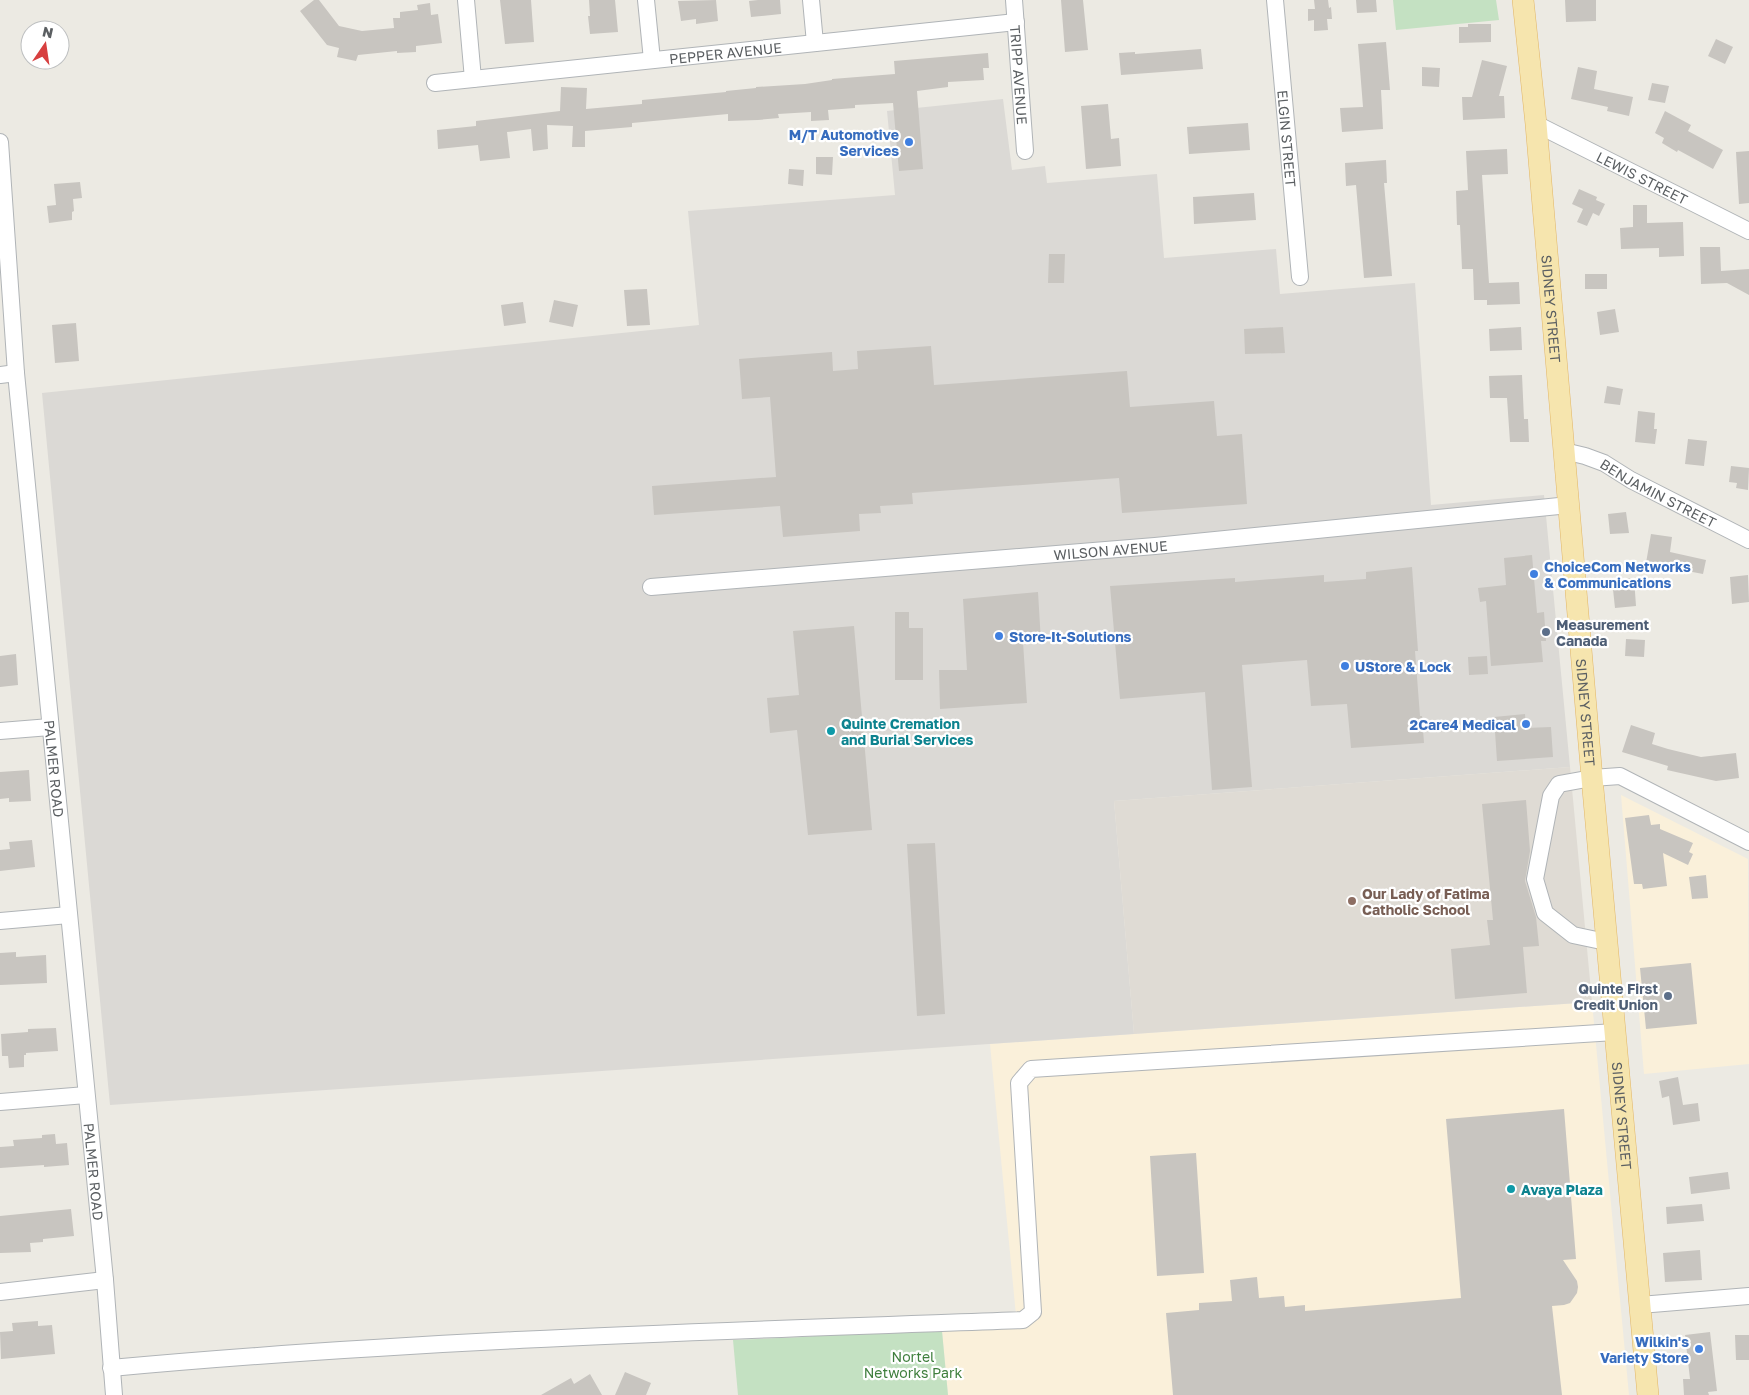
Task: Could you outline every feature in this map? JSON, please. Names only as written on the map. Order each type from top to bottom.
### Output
[{"type":"main road","name":"SIDNEY STREET","points":[[1522,0],[1536,124],[1606,942],[1648,1395]]},
{"type":"street","points":[[466,0],[473,79]]},
{"type":"street","points":[[646,0],[652,60]]},
{"type":"street","points":[[811,0],[815,43]]},
{"type":"street","name":"TRIPP AVENUE","points":[[1014,0],[1025,151]]},
{"type":"street","name":"ELGIN STREET","points":[[1275,0],[1300,277]]},
{"type":"street","name":"PEPPER AVENUE","points":[[435,83],[1016,22]]},
{"type":"street","name":"LEWIS STREET","points":[[1536,124],[1749,231]]},
{"type":"street","name":"PALMER ROAD","points":[[0,142],[8,374],[50,727],[105,1280],[114,1395]]},
{"type":"street","name":"BENJAMIN STREET","points":[[1564,451],[1604,463],[1631,480],[1749,540]]},
{"type":"street","name":"WILSON AVENUE","points":[[651,586],[1155,546],[1569,505]]},
{"type":"street","points":[[0,731],[50,727]]},
{"type":"street","points":[[1606,942],[1573,935],[1545,913],[1535,879],[1551,796],[1559,784],[1592,778],[1620,776],[1749,842]]},
{"type":"street","points":[[0,921],[69,915]]},
{"type":"street","points":[[111,1368],[195,1360],[600,1335],[1023,1320],[1033,1312],[1019,1083],[1031,1069],[1615,1032]]},
{"type":"street","points":[[0,1102],[86,1095]]},
{"type":"street","points":[[0,1292],[105,1280]]},
{"type":"street","points":[[1640,1305],[1749,1296]]},
{"type":"shaded area","points":[[1003,99],[1012,170],[1045,166],[1047,183],[1157,174],[1164,258],[1276,249],[1280,294],[1415,283],[1431,505],[1544,495],[1570,767],[1114,801],[1134,1034],[110,1105],[42,393],[699,325],[688,211],[895,195],[887,111]]},
{"type":"shaded area","name":"Our Lady of Fatima Catholic School","points":[[1570,767],[1592,1002],[1134,1034],[1114,801]]},
{"type":"shaded area","points":[[1621,795],[1748,859],[1749,1064],[1644,1074]]},
{"type":"shaded area","points":[[1592,1002],[1629,1395],[948,1395],[942,1331],[1017,1326],[990,1044]]},
{"type":"green space","points":[[1393,0],[1496,0],[1499,20],[1396,30]]},
{"type":"green space","name":"Nortel Networks Park","points":[[872,1331],[873,1334],[942,1331],[948,1395],[738,1395],[733,1340],[803,1337]]},
{"type":"building","points":[[314,0],[319,0],[339,26],[362,31],[394,28],[393,18],[400,18],[400,12],[418,10],[417,5],[430,3],[431,15],[438,14],[442,43],[416,46],[416,52],[397,53],[397,51],[358,55],[356,61],[337,57],[339,48],[327,45],[300,11]]},
{"type":"building","points":[[500,0],[531,0],[534,42],[505,44]]},
{"type":"building","points":[[589,0],[615,0],[618,32],[590,34]]},
{"type":"building","points":[[716,0],[718,21],[696,24],[696,19],[681,21],[678,1]]},
{"type":"building","points":[[780,0],[781,14],[751,17],[749,1]]},
{"type":"building","points":[[1061,0],[1083,0],[1088,50],[1065,52]]},
{"type":"building","points":[[1314,0],[1328,0],[1332,19],[1327,19],[1328,30],[1314,31],[1314,20],[1308,21],[1308,9],[1315,9]]},
{"type":"building","points":[[1356,0],[1376,0],[1377,12],[1357,13]]},
{"type":"building","points":[[1565,0],[1596,0],[1596,21],[1566,22]]},
{"type":"building","points":[[1468,24],[1491,24],[1491,42],[1459,43],[1459,27],[1468,27]]},
{"type":"building","points":[[1716,39],[1733,47],[1725,64],[1708,56]]},
{"type":"building","points":[[1386,42],[1390,90],[1381,90],[1383,129],[1342,132],[1340,108],[1363,107],[1358,44]]},
{"type":"building","points":[[1201,49],[1203,69],[1121,75],[1119,53],[1135,52],[1135,54]]},
{"type":"building","points":[[988,53],[989,68],[983,68],[984,80],[948,82],[948,87],[917,91],[923,169],[899,171],[893,103],[855,105],[855,108],[828,110],[829,120],[811,121],[811,112],[778,114],[779,118],[758,120],[728,121],[728,114],[632,123],[632,127],[585,131],[585,147],[572,147],[573,126],[547,125],[548,149],[533,151],[531,129],[507,132],[510,158],[480,161],[478,145],[438,149],[437,130],[476,126],[476,121],[560,111],[561,87],[587,88],[586,109],[642,104],[642,100],[726,92],[756,87],[805,84],[832,79],[895,74],[894,61]]},
{"type":"building","points":[[1482,60],[1507,66],[1499,96],[1504,96],[1505,118],[1463,120],[1462,97],[1472,97]]},
{"type":"building","points":[[1422,67],[1440,68],[1439,87],[1422,86]]},
{"type":"building","points":[[1578,67],[1597,71],[1594,89],[1633,97],[1629,116],[1607,111],[1608,107],[1571,99]]},
{"type":"building","points":[[1652,83],[1669,86],[1665,103],[1648,100]]},
{"type":"building","points":[[1108,104],[1111,139],[1119,138],[1121,166],[1086,169],[1081,106]]},
{"type":"building","points":[[1665,111],[1691,125],[1688,131],[1723,150],[1713,169],[1662,143],[1664,138],[1655,133]]},
{"type":"building","points":[[1248,123],[1250,150],[1189,154],[1187,127]]},
{"type":"building","points":[[1507,149],[1508,174],[1482,175],[1489,283],[1519,282],[1520,304],[1487,305],[1487,300],[1474,300],[1473,269],[1462,269],[1460,225],[1457,225],[1456,191],[1468,190],[1466,151]]},
{"type":"building","points":[[1749,151],[1749,203],[1739,204],[1736,152]]},
{"type":"building","points":[[816,157],[833,157],[832,175],[816,174]]},
{"type":"building","points":[[1386,160],[1387,183],[1384,183],[1392,276],[1364,278],[1356,185],[1346,186],[1345,163]]},
{"type":"building","points":[[789,169],[804,170],[803,186],[788,184]]},
{"type":"building","points":[[80,182],[82,198],[73,199],[74,211],[72,212],[72,220],[49,223],[47,206],[56,205],[54,184]]},
{"type":"building","points":[[1579,189],[1597,197],[1596,200],[1605,204],[1599,216],[1593,213],[1587,226],[1577,222],[1583,209],[1572,204]]},
{"type":"building","points":[[1254,193],[1256,220],[1194,224],[1193,197]]},
{"type":"building","points":[[1633,205],[1647,205],[1647,223],[1683,222],[1684,256],[1659,257],[1659,248],[1621,249],[1620,228],[1633,227]]},
{"type":"building","points":[[1700,247],[1720,247],[1721,271],[1749,269],[1749,295],[1727,283],[1701,284]]},
{"type":"building","points":[[1049,254],[1065,254],[1064,283],[1048,283]]},
{"type":"building","points":[[1585,274],[1607,274],[1607,289],[1585,289]]},
{"type":"building","points":[[647,289],[650,325],[627,326],[624,290]]},
{"type":"building","points":[[554,300],[578,305],[573,327],[549,322]]},
{"type":"building","points":[[523,302],[526,323],[504,326],[501,305]]},
{"type":"building","points":[[1615,309],[1619,332],[1600,335],[1597,312]]},
{"type":"building","points":[[76,323],[79,361],[55,363],[52,325]]},
{"type":"building","points":[[1283,327],[1285,353],[1245,354],[1244,329]]},
{"type":"building","points":[[1521,327],[1522,350],[1490,351],[1489,329]]},
{"type":"building","points":[[931,346],[934,385],[1127,371],[1130,407],[1214,401],[1217,436],[1242,434],[1247,504],[1122,513],[1119,478],[912,493],[913,504],[880,506],[881,513],[859,514],[860,531],[783,537],[780,506],[654,515],[652,486],[776,477],[770,397],[742,399],[739,359],[832,352],[833,371],[858,369],[857,351]]},
{"type":"building","points":[[1522,375],[1524,419],[1528,419],[1529,442],[1510,442],[1507,398],[1490,398],[1489,376]]},
{"type":"building","points":[[1607,386],[1623,389],[1620,405],[1604,403]]},
{"type":"building","points":[[1638,411],[1655,413],[1654,429],[1657,429],[1655,444],[1635,442]]},
{"type":"building","points":[[1688,439],[1707,441],[1704,466],[1685,464]]},
{"type":"building","points":[[1731,466],[1749,468],[1748,490],[1736,488],[1737,483],[1729,482]]},
{"type":"building","points":[[1626,512],[1629,533],[1610,534],[1608,514]]},
{"type":"building","points":[[1651,534],[1672,537],[1670,552],[1706,560],[1703,574],[1646,563]]},
{"type":"building","points":[[1532,555],[1537,613],[1544,612],[1546,641],[1541,641],[1543,662],[1491,666],[1486,601],[1480,602],[1478,588],[1506,585],[1504,558]]},
{"type":"building","points":[[1412,567],[1418,651],[1415,651],[1424,743],[1351,748],[1347,704],[1311,706],[1307,660],[1242,665],[1252,787],[1212,790],[1205,692],[1120,699],[1110,586],[1235,578],[1235,582],[1324,575],[1324,582],[1366,579],[1366,572]]},
{"type":"building","points":[[1748,575],[1749,602],[1732,604],[1730,577]]},
{"type":"building","points":[[1634,578],[1636,606],[1615,608],[1612,580]]},
{"type":"building","points":[[1038,592],[1041,642],[1023,642],[1027,703],[940,709],[939,670],[967,670],[963,599]]},
{"type":"building","points":[[895,612],[909,612],[909,628],[923,628],[923,680],[895,680]]},
{"type":"building","name":"Quinte Cremation and Burial Services","points":[[854,626],[872,830],[808,835],[797,730],[770,733],[767,698],[799,695],[793,631]]},
{"type":"building","points":[[1626,639],[1645,640],[1644,657],[1625,656]]},
{"type":"building","points":[[16,654],[18,685],[0,687],[0,656]]},
{"type":"building","points":[[1487,656],[1488,674],[1469,675],[1468,657]]},
{"type":"building","points":[[1525,714],[1526,728],[1551,727],[1553,757],[1497,761],[1494,717]]},
{"type":"building","points":[[1631,725],[1655,733],[1652,744],[1668,749],[1701,757],[1736,753],[1739,778],[1716,781],[1667,770],[1668,766],[1622,752]]},
{"type":"building","points":[[29,770],[31,801],[9,802],[9,798],[0,799],[0,772]]},
{"type":"building","points":[[1526,800],[1530,851],[1525,881],[1536,917],[1539,946],[1523,947],[1527,993],[1455,999],[1451,949],[1490,945],[1487,920],[1493,920],[1482,804]]},
{"type":"building","points":[[1649,815],[1651,825],[1660,824],[1660,829],[1693,843],[1689,852],[1693,854],[1688,865],[1663,853],[1667,886],[1643,889],[1642,884],[1634,884],[1625,818]]},
{"type":"building","points":[[32,840],[35,867],[0,871],[0,850],[10,849],[9,842]]},
{"type":"building","points":[[935,843],[945,1014],[917,1016],[907,844]]},
{"type":"building","points":[[1706,875],[1708,898],[1692,899],[1689,877]]},
{"type":"building","points":[[16,952],[16,957],[46,955],[47,983],[0,985],[0,953]]},
{"type":"building","name":"Quinte First Credit Union","points":[[1691,963],[1697,1024],[1646,1029],[1640,968]]},
{"type":"building","points":[[56,1028],[58,1051],[26,1053],[24,1055],[24,1067],[9,1068],[8,1056],[2,1056],[1,1034],[28,1032],[28,1029]]},
{"type":"building","points":[[1678,1077],[1683,1105],[1698,1103],[1700,1121],[1673,1125],[1669,1096],[1662,1098],[1659,1081]]},
{"type":"building","name":"Avaya Plaza","points":[[1564,1109],[1576,1259],[1563,1260],[1577,1281],[1578,1287],[1577,1293],[1570,1303],[1552,1306],[1562,1395],[1173,1395],[1166,1313],[1199,1310],[1199,1303],[1232,1301],[1230,1280],[1257,1277],[1259,1298],[1284,1296],[1285,1307],[1305,1305],[1305,1311],[1461,1298],[1446,1119]]},
{"type":"building","points":[[55,1134],[56,1144],[67,1143],[69,1165],[0,1168],[0,1147],[14,1146],[13,1140],[42,1138],[42,1135]]},
{"type":"building","points":[[1196,1153],[1204,1273],[1157,1276],[1150,1156]]},
{"type":"building","points":[[1728,1172],[1730,1189],[1691,1194],[1689,1177]]},
{"type":"building","points":[[1702,1204],[1704,1221],[1667,1224],[1666,1207]]},
{"type":"building","points":[[71,1209],[74,1236],[43,1239],[43,1242],[30,1243],[31,1252],[0,1253],[0,1216]]},
{"type":"building","points":[[1700,1250],[1702,1280],[1665,1282],[1663,1253]]},
{"type":"building","points":[[38,1321],[38,1326],[52,1325],[55,1354],[1,1359],[0,1332],[13,1331],[12,1323]]},
{"type":"building","points":[[1710,1332],[1717,1391],[1708,1392],[1709,1395],[1684,1395],[1683,1379],[1690,1379],[1685,1335]]},
{"type":"building","points":[[1735,1335],[1749,1335],[1749,1360],[1736,1360]]},
{"type":"building","points":[[625,1372],[651,1383],[646,1395],[615,1395]]},
{"type":"building","points":[[590,1374],[602,1395],[541,1395],[571,1378],[574,1384]]},
{"type":"place","name":"M/T Automotive Services","points":[[909,142]]},
{"type":"place","name":"ChoiceCom Networks & Communications","points":[[1534,574]]},
{"type":"place","name":"Measurement Canada","points":[[1546,632]]},
{"type":"place","name":"Store-It-Solutions","points":[[999,636]]},
{"type":"place","name":"UStore & Lock","points":[[1345,666]]},
{"type":"place","name":"2Care4 Medical","points":[[1526,724]]},
{"type":"place","name":"Quinte Cremation and Burial Services","points":[[831,731]]},
{"type":"place","name":"Our Lady of Fatima Catholic School","points":[[1352,901]]},
{"type":"place","name":"Quinte First Credit Union","points":[[1668,996]]},
{"type":"place","name":"Avaya Plaza","points":[[1511,1189]]},
{"type":"place","name":"Wilkin's Variety Store","points":[[1699,1349]]}]
